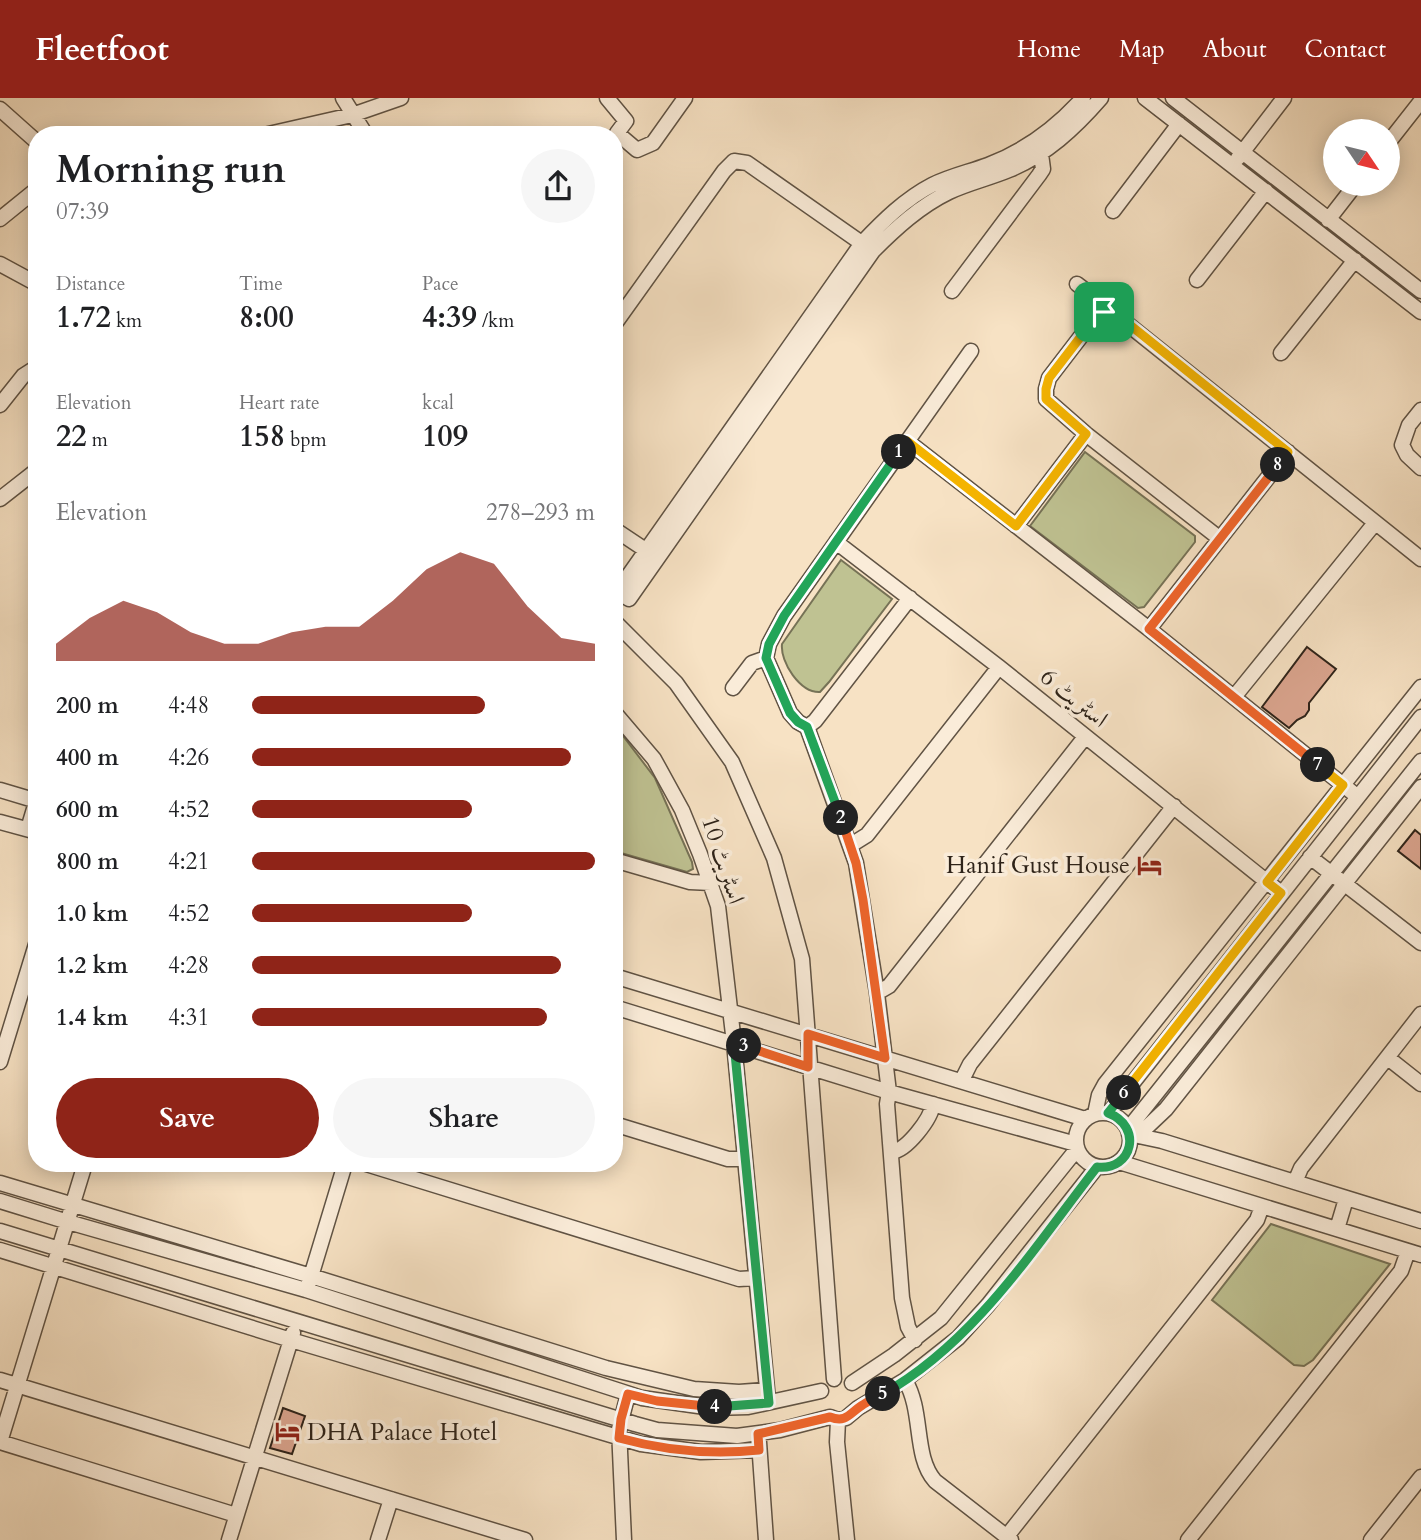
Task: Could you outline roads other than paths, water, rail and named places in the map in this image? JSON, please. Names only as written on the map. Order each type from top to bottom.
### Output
[{"type":"street","points":[[343,98],[359,126]]},
{"type":"street","points":[[306,126],[352,116],[401,98]]},
{"type":"street","points":[[607,98],[626,121],[622,126]]},
{"type":"street","points":[[623,138],[637,150],[653,143],[685,98]]},
{"type":"street","points":[[623,596],[886,219],[917,195],[949,177],[989,165],[1032,142],[1050,130],[1083,98]]},
{"type":"street","points":[[868,247],[949,192],[1011,170],[1041,154],[1060,140],[1101,98]]},
{"type":"street","points":[[1145,98],[1355,260],[1418,298]]},
{"type":"street","points":[[1173,98],[1328,219],[1418,298]]},
{"type":"street","points":[[1233,165],[1284,98]]},
{"type":"street","points":[[1400,128],[1421,101]]},
{"type":"street","points":[[0,109],[28,134]]},
{"type":"street","points":[[1113,211],[1179,124]]},
{"type":"street","points":[[952,291],[1040,175],[1043,169],[1041,154]]},
{"type":"street","points":[[623,312],[724,171],[734,161],[747,163],[868,247]]},
{"type":"street","points":[[1197,280],[1266,191]]},
{"type":"street","points":[[0,219],[28,196]]},
{"type":"street","points":[[1328,219],[1346,196]]},
{"type":"street","points":[[1281,353],[1355,260]]},
{"type":"street","points":[[0,264],[28,279]]},
{"type":"street","points":[[1077,284],[1094,297],[1104,312],[1120,317],[1421,559]]},
{"type":"street","points":[[1104,312],[1092,322],[1049,378],[1046,399],[1086,434],[1219,538]]},
{"type":"street","points":[[915,1340],[908,1327],[902,1298],[887,1104],[889,1092],[863,900],[851,845],[807,727],[790,713],[766,658],[769,644],[784,616],[971,351]]},
{"type":"street","points":[[0,405],[28,373]]},
{"type":"street","points":[[1421,410],[1409,425],[1402,445],[1406,455],[1421,468]]},
{"type":"street","points":[[1016,526],[1086,434]]},
{"type":"street","points":[[907,441],[1149,629],[1357,797]]},
{"type":"street","points":[[1149,629],[1288,452]]},
{"type":"street","points":[[0,499],[28,477]]},
{"type":"street","points":[[1234,697],[1375,523]]},
{"type":"street","points":[[623,535],[651,554]]},
{"type":"street","name":"اسٹریٹ 6","points":[[836,542],[999,667],[1281,893]]},
{"type":"street","points":[[807,727],[815,721],[911,598]]},
{"type":"street","points":[[623,630],[676,683],[732,762],[774,858],[802,960],[808,1067],[834,1380]]},
{"type":"street","points":[[733,688],[752,663],[766,658]]},
{"type":"street","points":[[851,845],[867,835],[999,667]]},
{"type":"street","points":[[1096,1115],[1105,1084],[1421,687]]},
{"type":"street","points":[[623,979],[962,1080],[1096,1115],[1122,1120],[1129,1131],[1129,1147],[1119,1162],[1108,1167],[1097,1167],[1084,1160],[1076,1146],[1077,1130],[1096,1115],[1281,893],[1421,717]]},
{"type":"street","name":"اسٹریٹ 10","points":[[623,723],[654,759],[682,810],[718,906],[734,1043],[767,1396]]},
{"type":"street","points":[[877,993],[888,986],[1086,737]]},
{"type":"street","points":[[1129,1131],[1421,761]]},
{"type":"street","points":[[1129,1131],[1147,1126],[1166,1109],[1421,787]]},
{"type":"street","points":[[0,790],[28,798]]},
{"type":"street","points":[[962,1080],[970,1064],[1174,806]]},
{"type":"street","points":[[0,822],[28,830]]},
{"type":"street","points":[[1310,857],[1421,943]]},
{"type":"street","points":[[623,863],[690,882],[711,883]]},
{"type":"street","points":[[0,1062],[6,1017],[28,963]]},
{"type":"street","points":[[623,1010],[889,1092],[1076,1146]]},
{"type":"street","points":[[1296,1182],[1301,1168],[1421,1014]]},
{"type":"street","points":[[1388,1058],[1421,1084]]},
{"type":"street","points":[[892,1152],[902,1149],[928,1120],[933,1104]]},
{"type":"street","points":[[623,1127],[728,1159],[745,1159]]},
{"type":"street","points":[[1129,1131],[1421,1222]]},
{"type":"street","points":[[852,1383],[915,1340],[952,1306],[1076,1146]]},
{"type":"street","points":[[1119,1162],[1415,1253],[1188,1540]]},
{"type":"street","points":[[0,1231],[621,1419],[668,1431],[715,1436],[758,1434],[834,1418],[846,1418],[947,1349],[971,1325],[1097,1167]]},
{"type":"street","points":[[83,1172],[0,1442],[236,1515]]},
{"type":"street","points":[[308,1283],[343,1172]]},
{"type":"street","points":[[392,1172],[739,1279],[756,1278]]},
{"type":"street","points":[[0,1183],[308,1283],[628,1394],[657,1401],[712,1408],[748,1407],[767,1396]]},
{"type":"street","points":[[1337,1229],[1346,1199]]},
{"type":"street","points":[[0,1201],[68,1223],[308,1283],[645,1379],[694,1389],[767,1396],[821,1391]]},
{"type":"street","points":[[905,1380],[912,1392],[918,1414],[923,1457],[928,1474],[1009,1538],[1257,1220],[1262,1206]]},
{"type":"street","points":[[0,1250],[641,1444],[701,1452],[759,1450]]},
{"type":"street","points":[[229,1540],[297,1322]]},
{"type":"street","points":[[847,1540],[834,1418],[820,1406],[821,1391],[834,1380],[843,1379],[852,1383],[859,1394],[858,1408]]},
{"type":"street","points":[[0,1380],[525,1540]]},
{"type":"street","points":[[624,1540],[619,1438],[628,1394]]},
{"type":"street","points":[[758,1434],[766,1540]]},
{"type":"street","points":[[1371,1540],[1421,1477]]},
{"type":"street","points":[[378,1540],[391,1499]]},
{"type":"place","name":"Hanif Gust House","points":[[1150,865]]},
{"type":"place","name":"DHA Palace Hotel","points":[[287,1432]]}]
